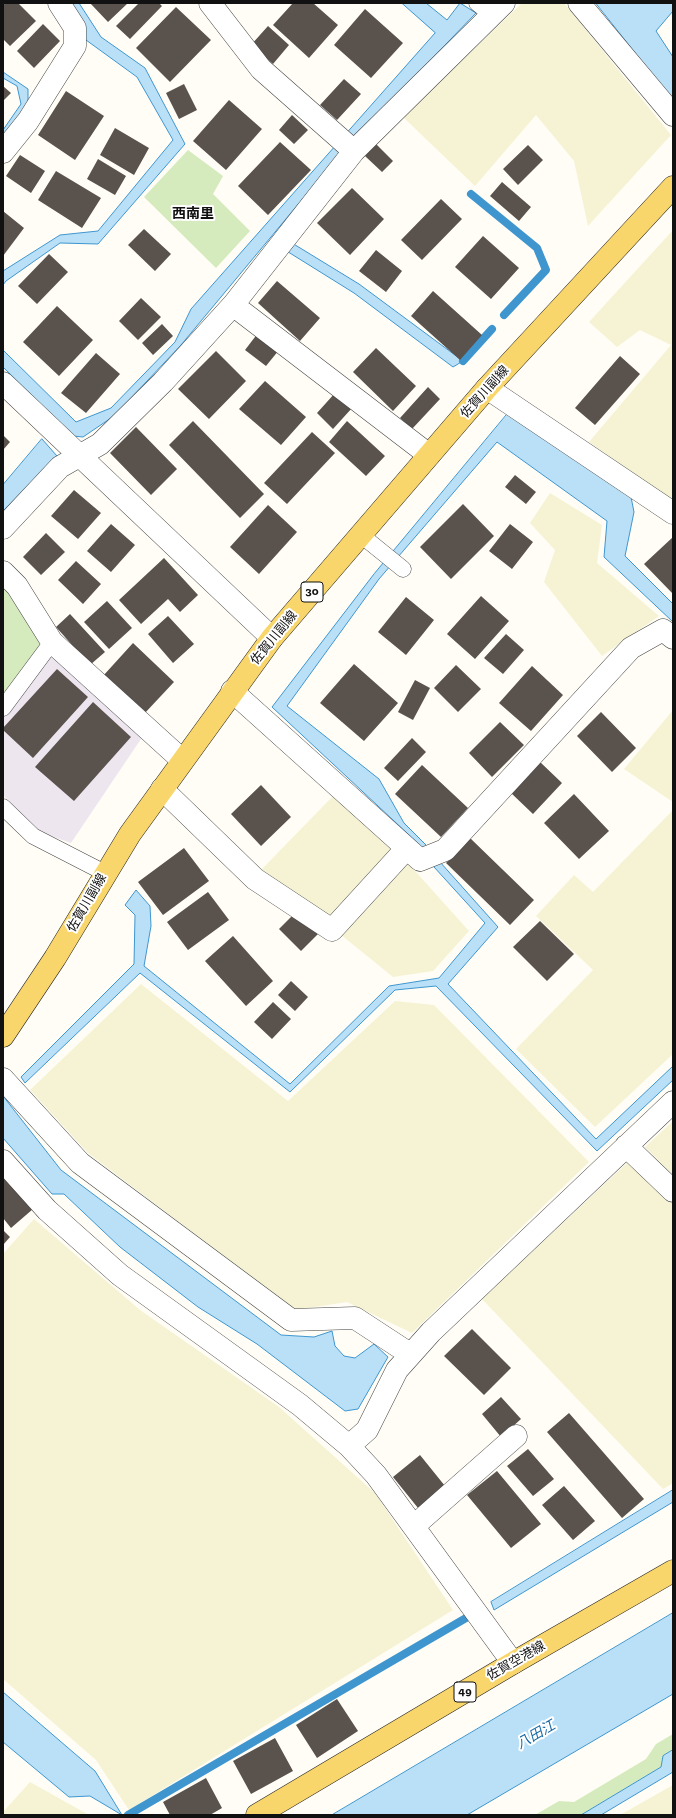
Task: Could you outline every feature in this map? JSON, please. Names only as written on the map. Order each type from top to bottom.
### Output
[{"type":"main road","name":"佐賀川副線","points":[[3,1036],[55,958],[105,873],[182,760],[272,638],[487,388],[673,187]]},
{"type":"main road","name":"佐賀空港線","points":[[257,1815],[513,1663],[673,1571]]},
{"type":"street","points":[[3,152],[28,122],[75,46],[75,28],[59,3]]},
{"type":"street","points":[[210,3],[261,69],[354,151]]},
{"type":"street","points":[[578,3],[673,115]]},
{"type":"street","points":[[3,528],[60,467],[100,444],[162,382],[233,305],[354,151],[491,7]]},
{"type":"street","points":[[233,305],[429,455]]},
{"type":"street","points":[[3,383],[272,638]]},
{"type":"street","points":[[487,388],[673,513]]},
{"type":"street","points":[[3,572],[17,586],[52,642],[182,760]]},
{"type":"street","points":[[232,691],[420,860],[445,850],[630,648],[670,629]]},
{"type":"street","points":[[162,789],[255,879],[332,930],[406,849]]},
{"type":"street","points":[[3,1079],[80,1163],[291,1320],[355,1318],[410,1354]]},
{"type":"street","points":[[349,1446],[367,1430],[397,1370],[410,1354],[431,1332],[673,1102]]},
{"type":"street","points":[[626,1146],[673,1192]]},
{"type":"street","points":[[3,1161],[47,1210],[120,1275],[300,1405],[349,1446],[376,1475],[513,1663]]},
{"type":"street","points":[[414,1526],[516,1436]]},
{"type":"lane","points":[[361,535],[403,569]]},
{"type":"lane","points":[[3,708],[52,642]]},
{"type":"lane","points":[[3,807],[33,836],[105,873]]},
{"type":"shaded area","points":[[522,3],[565,4],[671,135],[588,226],[574,161],[536,115],[475,186],[403,117]]},
{"type":"shaded area","points":[[673,230],[673,501],[589,442],[671,345],[640,330],[617,347],[589,322]]},
{"type":"shaded area","points":[[550,493],[602,525],[597,563],[659,616],[602,656],[544,582],[555,550],[530,523]]},
{"type":"shaded area","points":[[53,647],[147,730],[71,843],[37,831],[3,795],[3,715]]},
{"type":"shaded area","points":[[673,710],[673,802],[624,769]]},
{"type":"shaded area","points":[[334,795],[416,872],[469,931],[433,971],[393,977],[261,870]]},
{"type":"shaded area","points":[[673,810],[673,1054],[595,1127],[516,1049],[593,970],[536,916],[574,875],[593,892]]},
{"type":"shaded area","points":[[141,984],[288,1101],[395,1001],[434,1005],[589,1162],[412,1333],[347,1302],[295,1310],[88,1153],[30,1090]]},
{"type":"shaded area","points":[[673,1121],[673,1175],[645,1147]]},
{"type":"shaded area","points":[[629,1161],[673,1204],[673,1483],[663,1489],[482,1299]]},
{"type":"shaded area","points":[[34,1219],[140,1310],[279,1407],[375,1493],[453,1610],[129,1810],[96,1760],[3,1679],[3,1254]]},
{"type":"shaded area","points":[[30,1782],[89,1815],[3,1815],[3,1812]]},
{"type":"shaded area","points":[[673,1785],[673,1815],[620,1815]]},
{"type":"green space","points":[[188,150],[223,176],[213,194],[250,231],[216,268],[144,197]]},
{"type":"green space","points":[[3,584],[43,643],[7,694],[3,690]]},
{"type":"green space","points":[[673,1734],[673,1750],[663,1756],[661,1767],[581,1815],[535,1815],[559,1801],[574,1802],[646,1759],[656,1744]]},
{"type":"water","points":[[69,3],[79,3],[101,37],[145,68],[185,144],[98,244],[60,243],[6,281],[3,285],[3,271],[60,235],[98,231],[173,140],[137,77],[86,40]]},
{"type":"water","points":[[402,3],[426,3],[447,20],[460,3],[476,13],[340,154],[181,345],[114,416],[83,437],[73,436],[3,367],[3,350],[76,422],[111,408],[175,342],[191,309],[435,33]]},
{"type":"water","points":[[596,3],[673,3],[673,11],[656,31],[673,57],[673,100]]},
{"type":"water","points":[[3,72],[28,89],[28,105],[3,140],[3,130],[21,104],[17,86],[3,78]]},
{"type":"water","points":[[292,243],[359,284],[463,361],[453,367],[354,293],[285,250]]},
{"type":"water","points":[[509,412],[630,492],[634,512],[625,556],[673,604],[673,622],[604,557],[607,521],[497,442],[379,579],[287,706],[379,779],[404,823],[427,846],[423,848],[272,707],[374,574]]},
{"type":"water","points":[[42,439],[57,456],[3,511],[3,485]]},
{"type":"water","points":[[440,862],[498,927],[448,984],[596,1139],[673,1066],[673,1080],[597,1151],[436,986],[395,990],[290,1092],[140,973],[25,1083],[21,1077],[134,964],[135,915],[125,905],[136,890],[150,906],[151,926],[144,966],[290,1084],[389,986],[439,978],[485,923],[434,867]]},
{"type":"water","points":[[3,1096],[61,1170],[281,1335],[314,1337],[332,1331],[335,1346],[344,1356],[355,1358],[374,1344],[388,1357],[358,1409],[345,1411],[257,1344],[198,1307],[120,1247],[64,1194],[52,1194],[3,1138]]},
{"type":"water","points":[[673,1490],[673,1502],[494,1610],[491,1602]]},
{"type":"water","name":"八田江","points":[[673,1613],[673,1694],[467,1815],[332,1815]]},
{"type":"water","points":[[3,1692],[95,1771],[122,1815],[90,1796],[69,1797],[3,1742]]},
{"type":"water","points":[[673,1750],[673,1772],[601,1815],[581,1815],[661,1767],[663,1756]]},
{"type":"building","points":[[6,3],[18,3],[36,21],[10,46],[3,39],[3,5]]},
{"type":"building","points":[[90,3],[128,3],[108,22]]},
{"type":"building","points":[[139,3],[159,3],[162,6],[130,39],[116,26]]},
{"type":"building","points":[[293,3],[313,3],[338,25],[309,58],[273,25]]},
{"type":"building","points":[[176,7],[211,40],[170,82],[136,48]]},
{"type":"building","points":[[365,9],[403,43],[371,78],[334,45]]},
{"type":"building","points":[[43,24],[60,41],[34,68],[17,51]]},
{"type":"building","points":[[268,26],[289,45],[273,64],[251,45]]},
{"type":"building","points":[[344,79],[361,94],[337,120],[320,105]]},
{"type":"building","points":[[184,84],[197,110],[179,119],[166,93]]},
{"type":"building","points":[[3,86],[11,93],[3,101]]},
{"type":"building","points":[[66,91],[104,116],[75,160],[38,135]]},
{"type":"building","points":[[229,100],[262,129],[226,170],[193,141]]},
{"type":"building","points":[[292,115],[308,130],[294,144],[279,130]]},
{"type":"building","points":[[115,128],[149,148],[134,175],[100,155]]},
{"type":"building","points":[[280,142],[311,170],[268,215],[238,186]]},
{"type":"building","points":[[376,144],[393,161],[382,172],[365,156]]},
{"type":"building","points":[[528,145],[543,160],[518,185],[503,169]]},
{"type":"building","points":[[20,155],[45,171],[31,193],[6,176]]},
{"type":"building","points":[[98,159],[126,176],[115,195],[87,179]]},
{"type":"building","points":[[56,171],[101,198],[82,228],[38,200]]},
{"type":"building","points":[[502,182],[531,207],[519,221],[490,196]]},
{"type":"building","points":[[352,188],[384,219],[350,255],[317,223]]},
{"type":"building","points":[[441,199],[462,219],[422,260],[401,240]]},
{"type":"building","points":[[3,211],[24,228],[3,256]]},
{"type":"building","points":[[144,229],[171,254],[155,271],[128,245]]},
{"type":"building","points":[[483,236],[519,268],[491,299],[455,267]]},
{"type":"building","points":[[376,250],[402,271],[386,292],[359,271]]},
{"type":"building","points":[[49,254],[68,272],[37,304],[18,286]]},
{"type":"building","points":[[277,281],[320,318],[300,341],[258,303]]},
{"type":"building","points":[[433,291],[482,335],[460,360],[411,316]]},
{"type":"building","points":[[141,298],[161,317],[138,340],[119,321]]},
{"type":"building","points":[[57,306],[93,340],[59,376],[23,342]]},
{"type":"building","points":[[162,324],[173,336],[153,355],[142,343]]},
{"type":"building","points":[[258,333],[279,350],[266,366],[245,350]]},
{"type":"building","points":[[376,348],[416,386],[393,411],[353,372]]},
{"type":"building","points":[[216,351],[246,381],[209,419],[178,389]]},
{"type":"building","points":[[96,353],[120,374],[86,413],[61,393]]},
{"type":"building","points":[[620,356],[640,374],[595,425],[575,408]]},
{"type":"building","points":[[265,381],[306,417],[281,445],[239,409]]},
{"type":"building","points":[[428,387],[440,399],[412,429],[400,418]]},
{"type":"building","points":[[335,393],[352,408],[333,429],[317,413]]},
{"type":"building","points":[[193,421],[264,494],[240,518],[169,445]]},
{"type":"building","points":[[347,421],[385,456],[366,476],[329,442]]},
{"type":"building","points":[[136,427],[177,469],[151,495],[110,453]]},
{"type":"building","points":[[312,432],[335,453],[287,504],[264,483]]},
{"type":"building","points":[[3,435],[10,442],[3,450]]},
{"type":"building","points":[[515,475],[536,492],[526,504],[505,487]]},
{"type":"building","points":[[74,490],[101,513],[78,539],[51,516]]},
{"type":"building","points":[[463,504],[494,536],[451,579],[420,547]]},
{"type":"building","points":[[268,505],[297,532],[259,574],[230,547]]},
{"type":"building","points":[[111,524],[135,545],[111,572],[87,551]]},
{"type":"building","points":[[510,524],[533,542],[512,569],[489,551]]},
{"type":"building","points":[[46,533],[65,552],[41,575],[23,557]]},
{"type":"building","points":[[673,537],[673,594],[644,564]]},
{"type":"building","points":[[164,558],[198,595],[180,612],[168,599],[141,624],[119,600]]},
{"type":"building","points":[[76,561],[101,584],[83,604],[58,580]]},
{"type":"building","points":[[481,596],[509,621],[475,659],[447,634]]},
{"type":"building","points":[[406,597],[434,620],[406,655],[378,632]]},
{"type":"building","points":[[107,601],[132,628],[109,649],[84,622]]},
{"type":"building","points":[[70,614],[105,652],[90,665],[56,627]]},
{"type":"building","points":[[168,616],[194,644],[173,663],[148,634]]},
{"type":"building","points":[[506,634],[524,650],[503,674],[484,658]]},
{"type":"building","points":[[133,643],[174,682],[144,714],[103,676]]},
{"type":"building","points":[[354,664],[398,703],[364,741],[320,703]]},
{"type":"building","points":[[456,665],[481,689],[458,712],[434,688]]},
{"type":"building","points":[[532,666],[563,695],[531,731],[499,703]]},
{"type":"building","points":[[57,669],[88,697],[33,758],[3,730],[3,728]]},
{"type":"building","points":[[415,680],[430,688],[413,720],[398,712]]},
{"type":"building","points":[[93,702],[131,737],[74,801],[35,767]]},
{"type":"building","points":[[601,712],[636,748],[612,772],[577,736]]},
{"type":"building","points":[[500,722],[524,745],[492,777],[469,753]]},
{"type":"building","points":[[412,738],[426,752],[398,781],[384,768]]},
{"type":"building","points":[[539,761],[562,783],[533,814],[510,792]]},
{"type":"building","points":[[422,765],[468,808],[441,837],[395,794]]},
{"type":"building","points":[[261,785],[291,817],[261,846],[231,814]]},
{"type":"building","points":[[574,794],[609,831],[579,859],[544,823]]},
{"type":"building","points":[[470,838],[534,900],[510,925],[446,863]]},
{"type":"building","points":[[184,848],[209,881],[163,915],[138,882]]},
{"type":"building","points":[[208,892],[229,920],[188,950],[167,922]]},
{"type":"building","points":[[295,913],[318,934],[301,951],[279,929]]},
{"type":"building","points":[[540,921],[574,954],[547,981],[513,947]]},
{"type":"building","points":[[233,936],[273,981],[246,1006],[205,961]]},
{"type":"building","points":[[291,981],[308,997],[295,1011],[278,995]]},
{"type":"building","points":[[273,1002],[291,1019],[272,1039],[254,1022]]},
{"type":"building","points":[[3,1173],[33,1209],[11,1228],[3,1218]]},
{"type":"building","points":[[3,1230],[10,1237],[3,1245]]},
{"type":"building","points":[[472,1329],[511,1368],[484,1395],[444,1356]]},
{"type":"building","points":[[501,1397],[521,1419],[501,1437],[482,1414]]},
{"type":"building","points":[[569,1413],[644,1499],[622,1518],[547,1432]]},
{"type":"building","points":[[528,1449],[554,1479],[533,1496],[507,1466]]},
{"type":"building","points":[[420,1455],[445,1486],[418,1508],[393,1477]]},
{"type":"building","points":[[497,1471],[541,1524],[511,1548],[467,1495]]},
{"type":"building","points":[[564,1486],[595,1521],[573,1540],[542,1505]]},
{"type":"building","points":[[337,1699],[358,1731],[317,1758],[296,1725]]},
{"type":"building","points":[[275,1738],[293,1771],[251,1794],[233,1761]]},
{"type":"building","points":[[206,1778],[222,1808],[210,1815],[170,1815],[163,1802]]},
{"type":"waterway","points":[[471,194],[537,248],[546,270],[504,315]]},
{"type":"waterway","points":[[463,361],[492,329]]},
{"type":"waterway","points":[[128,1815],[466,1618]]},
{"type":"district","name":"西南里","points":[[193,214]]}]
